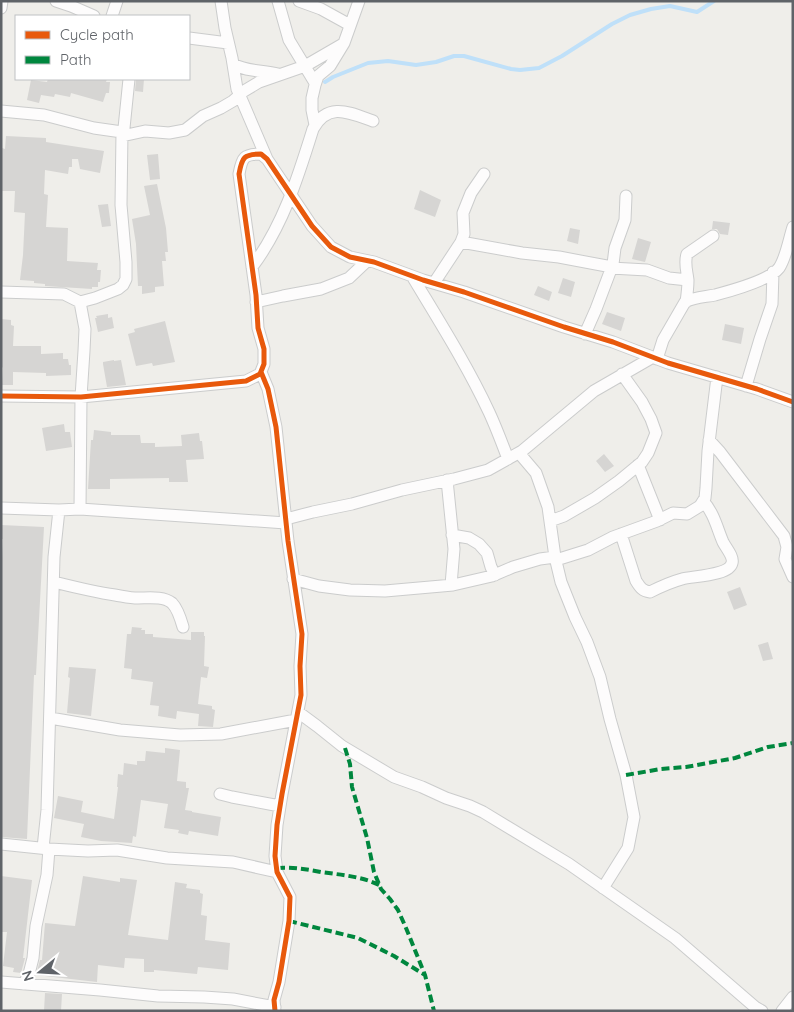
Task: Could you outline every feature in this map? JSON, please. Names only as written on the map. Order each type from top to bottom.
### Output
[{"type":"street","points":[[1,8],[2,1]]},
{"type":"street","points":[[56,1],[92,15]]},
{"type":"street","points":[[112,15],[117,1]]},
{"type":"street","points":[[221,1],[237,89],[267,159]]},
{"type":"street","points":[[278,1],[289,40],[316,83]]},
{"type":"street","points":[[299,1],[321,9],[350,24]]},
{"type":"street","points":[[315,125],[312,98],[318,76],[330,66],[344,43],[359,1]]},
{"type":"street","points":[[190,38],[228,43]]},
{"type":"street","points":[[1,111],[44,115],[122,134],[145,131],[169,133],[185,130],[204,116],[233,101],[239,94],[259,82],[305,66],[344,43]]},
{"type":"street","points":[[233,64],[246,70],[278,74]]},
{"type":"street","points":[[1,292],[64,294],[80,302],[118,289],[123,285],[126,279],[126,262],[120,205],[122,134],[129,80]]},
{"type":"street","points":[[252,267],[264,252],[274,234],[291,196],[317,121],[326,114],[339,111],[374,122]]},
{"type":"street","points":[[1,396],[81,397],[246,381],[260,374],[264,364],[264,349],[258,328],[252,267],[239,174],[241,163],[245,157],[250,154],[262,154],[312,226],[331,248],[350,257],[464,292],[655,358],[793,402]]},
{"type":"street","points":[[434,283],[461,242],[464,234],[463,212],[471,194],[484,174]]},
{"type":"street","points":[[585,334],[612,268],[625,220],[626,196]]},
{"type":"street","points":[[686,302],[759,281],[778,269],[784,257],[793,227]]},
{"type":"street","points":[[1,508],[80,509],[286,521],[313,512],[488,470],[519,453],[594,391],[622,374],[655,358],[670,327],[686,302],[688,280],[685,262],[687,254],[713,236]]},
{"type":"street","points":[[461,242],[522,253],[559,256],[612,268],[647,270],[669,278],[688,280]]},
{"type":"street","points":[[256,302],[330,286],[349,278],[367,261]]},
{"type":"street","points":[[746,386],[772,304],[773,272]]},
{"type":"street","points":[[412,276],[480,394],[508,459]]},
{"type":"street","points":[[80,302],[84,329],[80,509]]},
{"type":"street","points":[[1,982],[158,996],[204,997],[234,1000],[275,1009],[274,1000],[281,974],[290,917],[290,897],[278,872],[276,856],[277,825],[301,695],[302,634],[293,580],[276,426],[268,389],[261,372]]},
{"type":"street","points":[[550,521],[564,516],[595,498],[638,465],[648,453],[656,433],[642,402],[622,374]]},
{"type":"street","points":[[293,580],[350,590],[386,591],[451,585],[495,575],[513,567],[540,559],[556,558],[588,550],[600,543],[660,520],[673,513],[687,514],[700,506],[706,488],[709,440],[718,378]]},
{"type":"street","points":[[709,440],[784,536],[787,547],[786,559],[793,577]]},
{"type":"street","points":[[519,453],[536,473],[548,507],[561,582],[600,677],[626,775],[634,817],[628,848],[603,888]]},
{"type":"street","points":[[638,465],[660,520]]},
{"type":"street","points":[[447,480],[454,549],[451,585]]},
{"type":"street","points":[[621,534],[636,581],[645,591],[650,592],[685,578],[708,576],[723,570],[731,566],[731,558],[714,518],[703,501]]},
{"type":"street","points":[[24,984],[33,958],[36,926],[47,875],[46,849],[54,557],[59,510]]},
{"type":"street","points":[[452,535],[470,538],[479,544],[487,553],[495,575]]},
{"type":"street","points":[[54,582],[112,595],[166,600],[173,604],[179,614],[183,628]]},
{"type":"street","points":[[50,718],[120,730],[180,735],[221,734],[297,716],[322,729],[342,746],[394,777],[483,812],[569,864],[675,938],[762,1011]]},
{"type":"street","points":[[220,794],[280,806]]},
{"type":"street","points":[[1,844],[46,849],[117,850],[168,858],[233,862],[278,872]]},
{"type":"street","points":[[782,1011],[793,997]]},
{"type":"building","points":[[31,80],[47,82],[48,80],[107,80],[106,82],[110,82],[109,93],[106,93],[103,102],[71,93],[70,97],[55,94],[54,97],[41,95],[39,103],[27,100]]},
{"type":"building","points":[[136,80],[144,80],[143,92],[135,91]]},
{"type":"building","points":[[6,136],[46,138],[46,142],[104,151],[100,173],[80,169],[78,159],[72,159],[72,167],[69,167],[68,174],[45,170],[44,194],[48,195],[46,227],[68,228],[67,261],[98,263],[97,270],[101,270],[98,287],[92,287],[92,289],[45,286],[45,284],[34,283],[34,281],[20,280],[25,213],[14,212],[15,191],[2,191],[2,148],[5,149]]},
{"type":"building","points":[[158,154],[160,179],[150,180],[147,155]]},
{"type":"building","points":[[157,184],[166,228],[168,252],[165,252],[166,261],[162,261],[164,286],[155,287],[155,292],[142,294],[142,286],[138,286],[136,244],[132,219],[150,215],[144,186]]},
{"type":"building","points":[[420,190],[441,200],[435,217],[414,209]]},
{"type":"building","points":[[108,204],[111,226],[102,227],[98,205]]},
{"type":"building","points":[[713,221],[730,223],[728,235],[720,234],[717,229],[712,229]]},
{"type":"building","points":[[570,228],[580,230],[578,244],[567,241]]},
{"type":"building","points":[[638,238],[651,242],[645,262],[632,259]]},
{"type":"building","points":[[563,278],[575,282],[571,297],[558,293]]},
{"type":"building","points":[[538,286],[552,292],[549,301],[534,295]]},
{"type":"building","points":[[607,312],[625,318],[621,331],[602,324]]},
{"type":"building","points":[[108,314],[108,318],[112,317],[114,328],[98,332],[96,316]]},
{"type":"building","points":[[1,319],[11,320],[11,325],[14,326],[13,346],[41,346],[41,354],[63,353],[63,359],[68,359],[69,365],[71,365],[71,375],[46,376],[46,373],[13,372],[13,385],[2,385]]},
{"type":"building","points":[[165,321],[175,362],[153,366],[152,363],[136,366],[128,334],[135,332],[134,329]]},
{"type":"building","points":[[725,324],[744,328],[741,344],[722,340]]},
{"type":"building","points":[[121,360],[126,385],[107,387],[103,362]]},
{"type":"building","points":[[64,424],[65,432],[70,432],[72,447],[46,451],[42,428]]},
{"type":"building","points":[[94,430],[111,432],[111,435],[140,435],[141,443],[155,443],[155,447],[182,446],[181,435],[199,433],[204,459],[186,460],[188,482],[169,482],[169,478],[110,479],[110,489],[88,489],[91,440],[93,440]]},
{"type":"building","points":[[604,454],[614,466],[605,472],[596,461]]},
{"type":"building","points":[[1,525],[44,527],[36,675],[34,675],[27,839],[1,837],[1,575],[3,539],[1,539]]},
{"type":"building","points":[[740,587],[747,605],[734,610],[727,592]]},
{"type":"building","points":[[132,627],[142,628],[141,630],[145,630],[145,634],[153,634],[153,637],[191,640],[191,632],[204,632],[204,666],[209,667],[207,678],[201,677],[198,704],[212,706],[212,709],[215,710],[213,727],[198,726],[199,714],[177,711],[176,719],[158,716],[159,706],[150,705],[153,682],[131,679],[132,669],[124,668],[127,634],[131,634]]},
{"type":"building","points":[[768,642],[773,659],[763,661],[758,645]]},
{"type":"building","points":[[69,667],[96,669],[91,716],[67,713]]},
{"type":"building","points":[[165,748],[180,750],[177,781],[186,782],[186,788],[189,788],[185,810],[221,817],[218,836],[189,831],[188,835],[178,833],[179,830],[164,828],[168,804],[141,800],[136,837],[133,836],[132,843],[101,841],[81,837],[84,824],[54,818],[58,796],[83,801],[81,812],[114,819],[118,774],[123,775],[124,763],[137,765],[137,761],[145,761],[146,751],[165,753]]},
{"type":"building","points":[[1,876],[32,880],[23,958],[25,958],[21,973],[13,972],[14,968],[3,966],[7,932],[1,932]]},
{"type":"building","points":[[83,876],[120,882],[120,878],[137,880],[128,935],[168,940],[175,882],[187,884],[186,888],[200,890],[200,893],[203,894],[201,915],[207,916],[205,940],[230,943],[228,970],[198,967],[197,974],[154,970],[154,972],[144,972],[144,959],[125,958],[124,968],[98,965],[97,982],[36,975],[40,960],[42,960],[45,923],[75,926]]},
{"type":"building","points":[[45,993],[62,994],[61,1011],[44,1011]]},
{"type":"waterway","points":[[325,82],[368,63],[388,61],[416,65],[436,62],[454,56],[464,56],[511,69],[539,68],[630,15],[670,6],[697,12],[714,1]]},
{"type":"marked path","points":[[626,775],[735,758],[768,747],[793,743]]},
{"type":"marked path","points":[[345,748],[350,764],[352,787],[367,838],[374,872],[381,889],[398,910],[406,928],[425,975],[434,1011]]},
{"type":"marked path","points":[[277,868],[351,876],[379,885]]},
{"type":"marked path","points":[[289,921],[358,938],[394,956],[425,975]]},
{"type":"cycle path","points":[[1,396],[81,397],[246,381],[260,374],[264,364],[264,349],[258,328],[256,295],[239,174],[241,164],[247,156],[261,154],[267,159],[312,226],[331,247],[350,257],[374,262],[423,280],[613,342],[668,363],[757,389],[793,402]]},
{"type":"cycle path","points":[[261,372],[268,389],[276,427],[288,541],[302,634],[301,695],[277,825],[275,856],[277,872],[290,897],[289,921],[279,982],[274,1000],[275,1011]]}]
